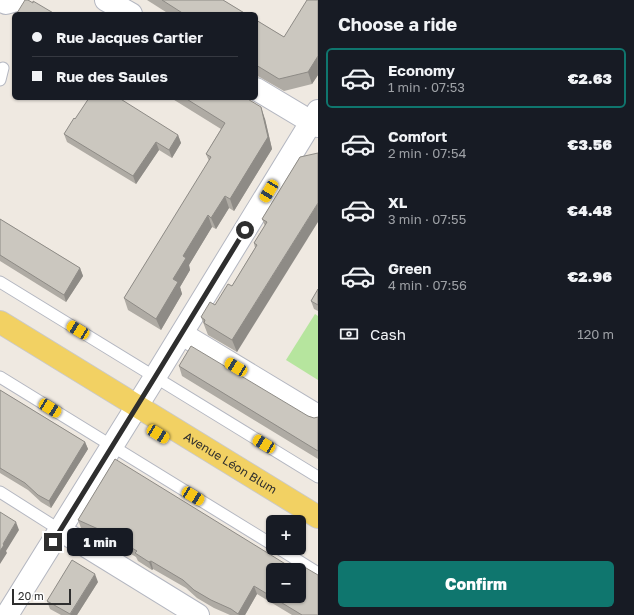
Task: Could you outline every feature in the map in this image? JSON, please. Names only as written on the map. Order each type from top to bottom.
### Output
[{"type":"main road","name":"Avenue Léon Blum","points":[[0,322],[134,412],[318,532]]},
{"type":"main road","name":"Avenue Léon Blum","points":[[0,337],[318,517]]},
{"type":"street","points":[[106,0],[127,12]]},
{"type":"street","points":[[7,615],[316,120],[258,90]]},
{"type":"street","points":[[182,334],[318,416]]},
{"type":"street","points":[[60,530],[198,615]]},
{"type":"lane","points":[[0,80],[3,68]]},
{"type":"lane","points":[[0,282],[318,477]]},
{"type":"lane","points":[[0,377],[266,541]]},
{"type":"lane","points":[[0,492],[60,530]]},
{"type":"lane","points":[[289,555],[318,573]]},
{"type":"green space","points":[[315,314],[318,316],[318,380],[286,360]]},
{"type":"building","points":[[25,0],[28,0],[33,3],[33,1],[52,12],[18,12]]},
{"type":"building","points":[[162,0],[223,0],[243,12],[181,12]]},
{"type":"building","points":[[307,0],[318,0],[318,56],[308,72],[279,79],[258,66],[258,21],[284,37]]},
{"type":"building","points":[[88,100],[122,100],[178,135],[169,150],[156,142],[133,176],[64,134],[74,118],[75,119]]},
{"type":"building","points":[[188,100],[249,100],[261,107],[268,137],[230,199],[225,196],[211,218],[208,215],[183,256],[186,258],[173,279],[178,282],[156,319],[124,298],[211,157],[206,154],[225,123]]},
{"type":"building","points":[[318,153],[318,203],[232,340],[204,323],[205,320],[201,317],[210,302],[215,305],[228,284],[232,286],[257,245],[254,243],[267,222],[262,219],[300,157]]},
{"type":"building","points":[[0,219],[80,268],[64,295],[0,255]]},
{"type":"building","points":[[318,289],[318,305],[311,301]]},
{"type":"building","points":[[191,346],[308,416],[314,418],[318,417],[318,451],[179,366]]},
{"type":"building","points":[[0,390],[85,442],[49,501],[38,495],[25,483],[0,468]]},
{"type":"building","points":[[115,459],[266,552],[266,555],[271,555],[284,563],[266,563],[266,593],[254,586],[238,614],[194,590],[183,580],[151,561],[149,562],[135,553],[137,551],[105,532],[78,520]]},
{"type":"building","points":[[0,512],[16,522],[0,551]]},
{"type":"building","points":[[72,560],[95,574],[70,614],[47,601]]},
{"type":"building","points":[[306,568],[318,575],[318,615],[302,615],[282,603],[306,603]]},
{"type":"route","points":[[53,542],[245,230]]}]
